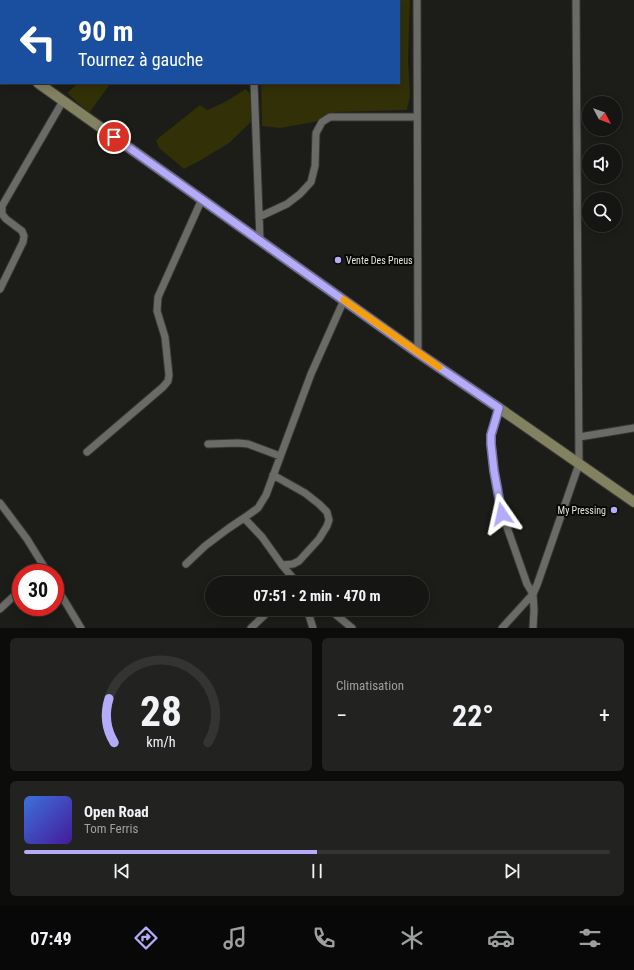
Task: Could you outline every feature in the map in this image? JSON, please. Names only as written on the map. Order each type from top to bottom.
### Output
[{"type":"street","points":[[417,0],[418,353]]},
{"type":"street","points":[[502,628],[533,594],[541,576],[579,464],[576,0]]},
{"type":"street","points":[[39,84],[418,353],[634,502]]},
{"type":"street","points":[[254,84],[260,240]]},
{"type":"street","points":[[0,289],[23,242],[24,236],[22,231],[6,219],[2,214],[2,206],[63,101]]},
{"type":"street","points":[[259,217],[288,204],[311,182],[316,166],[316,133],[322,122],[330,117],[418,117]]},
{"type":"street","points":[[87,452],[164,387],[168,381],[169,375],[165,337],[157,311],[158,297],[202,199]]},
{"type":"street","points":[[186,564],[223,532],[258,508],[266,494],[311,374],[344,300]]},
{"type":"street","points":[[499,408],[491,435],[494,471],[502,514],[527,584],[533,594],[533,628]]},
{"type":"street","points":[[579,437],[634,428]]},
{"type":"street","points":[[208,444],[248,444],[280,456]]},
{"type":"street","points":[[273,475],[305,493],[319,504],[327,512],[329,520],[319,539],[299,562],[282,565]]},
{"type":"street","points":[[0,503],[27,539],[42,564]]},
{"type":"street","points":[[244,518],[262,537],[291,576]]},
{"type":"street","points":[[0,609],[12,598]]},
{"type":"street","points":[[64,600],[81,628]]},
{"type":"street","points":[[251,628],[264,616]]},
{"type":"street","points":[[309,616],[313,628]]},
{"type":"street","points":[[337,616],[352,628]]},
{"type":"shaded area","points":[[400,0],[410,0],[408,58],[410,96],[407,110],[336,112],[314,122],[280,128],[262,126],[261,84],[400,84]]},
{"type":"shaded area","points":[[77,84],[110,84],[89,113],[67,93]]},
{"type":"shaded area","points":[[246,89],[250,94],[251,122],[229,143],[184,169],[159,148],[156,140],[200,105],[207,110],[225,102]]},
{"type":"slow traffic","points":[[344,300],[439,367]]},
{"type":"place","name":"Vente Des Pneus","points":[[338,260]]},
{"type":"place","name":"My Pressing","points":[[614,510]]},
{"type":"route","points":[[114,137],[418,353],[499,408],[491,435],[491,444],[494,471],[502,514]]}]
